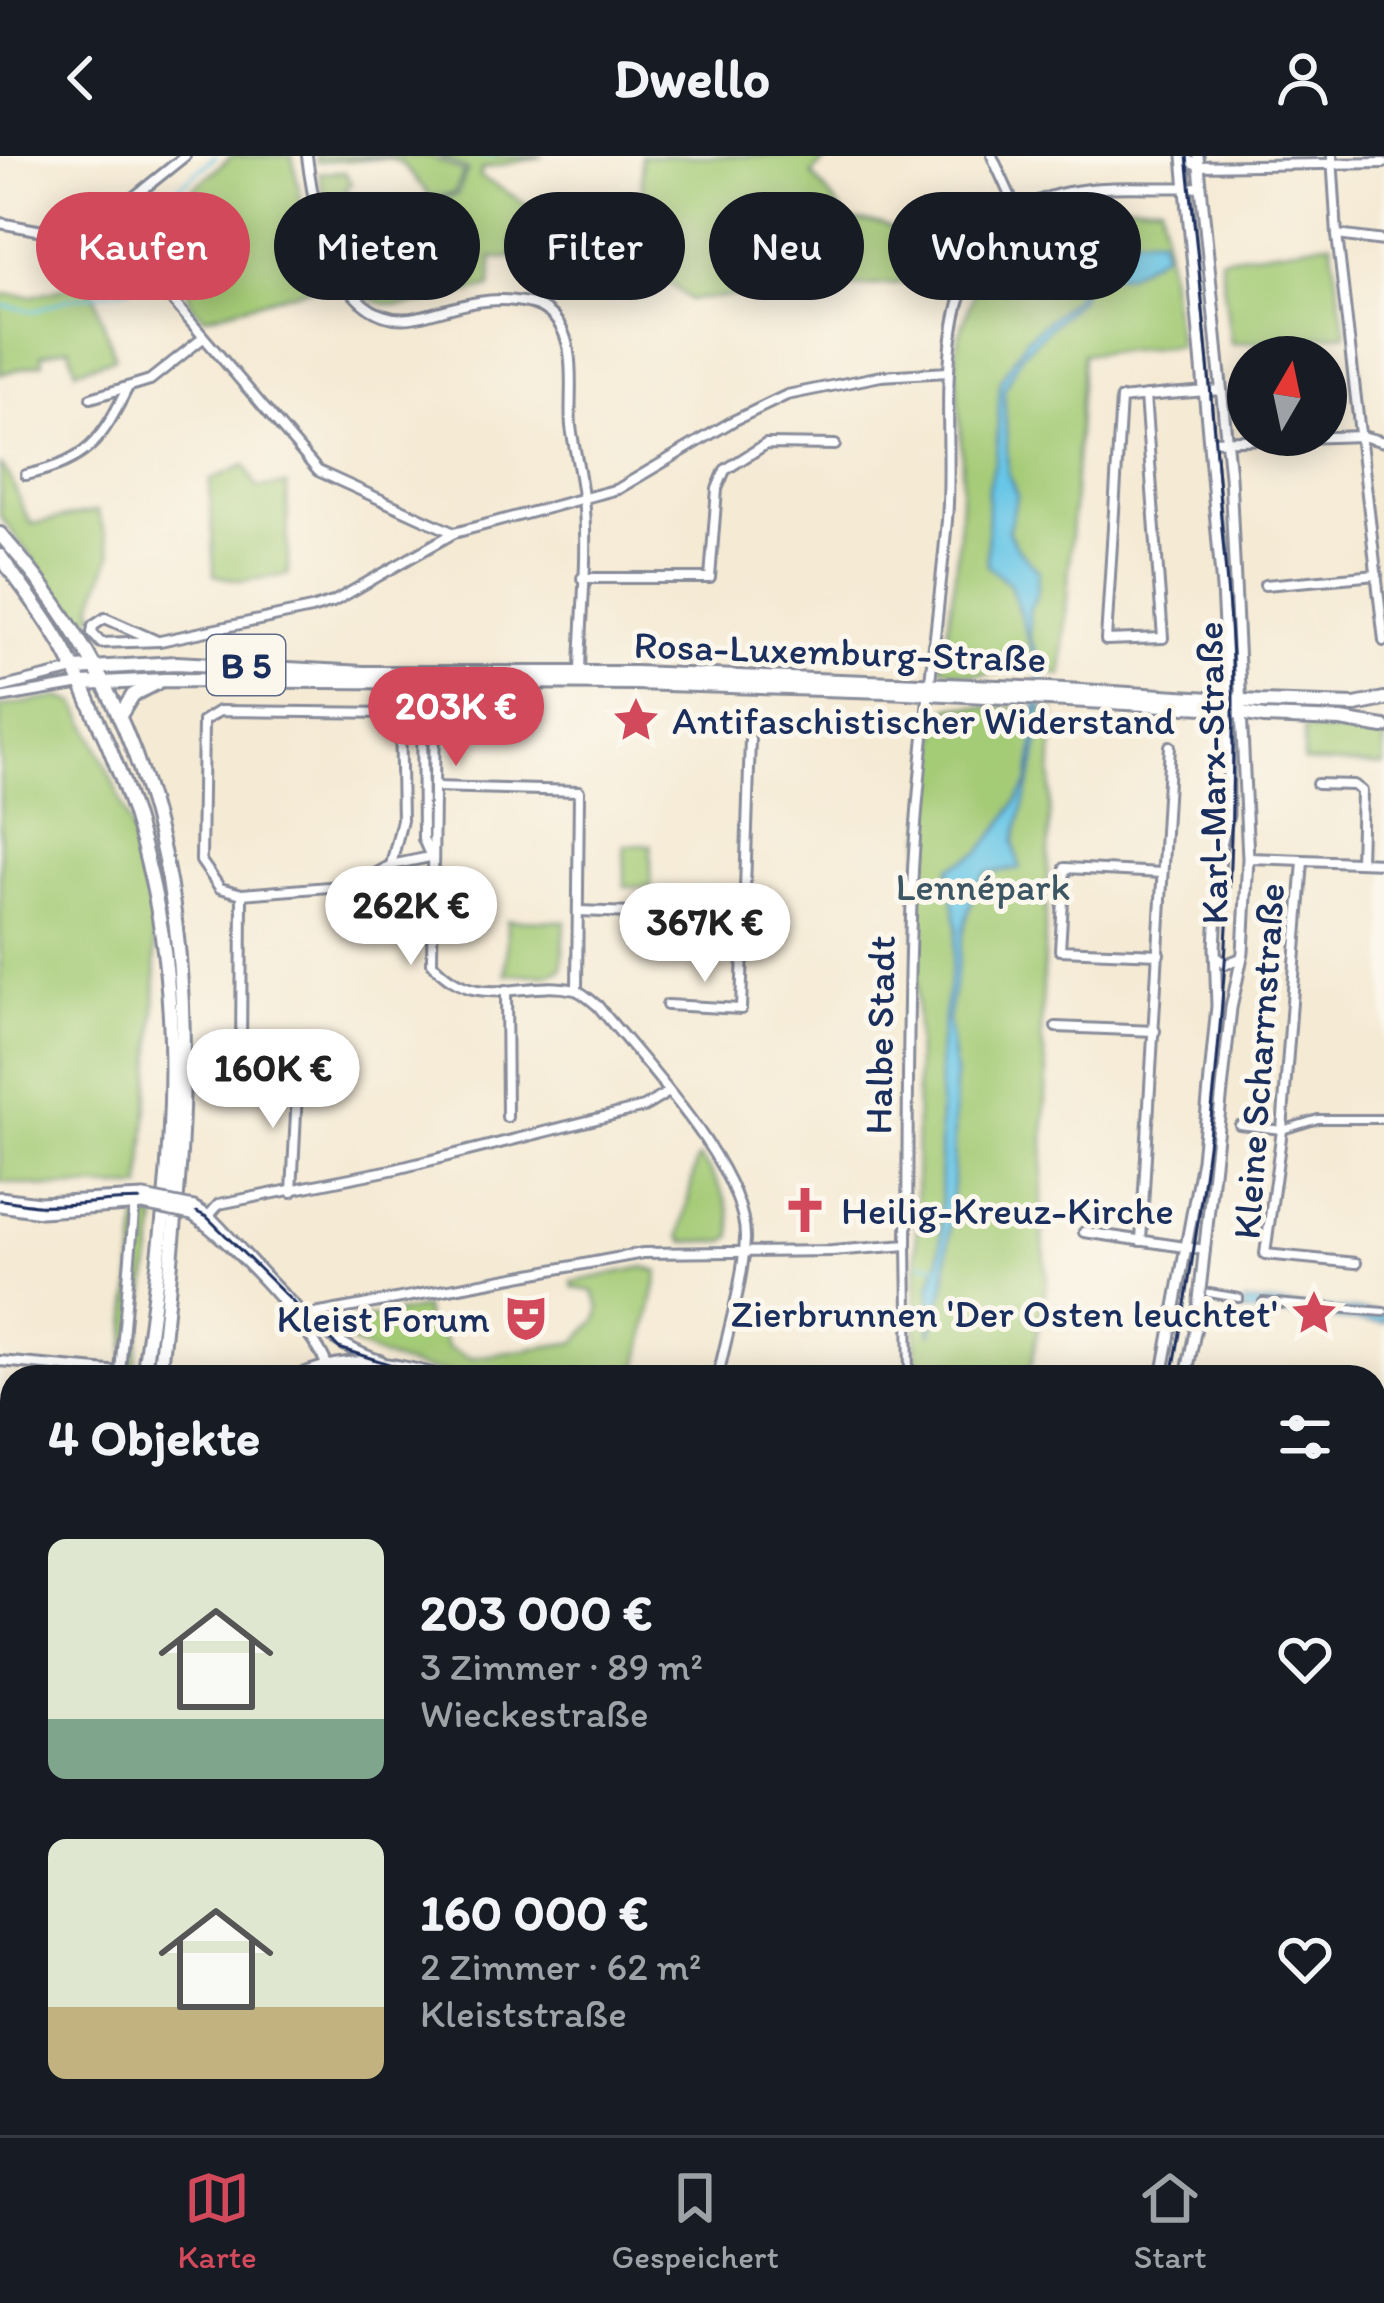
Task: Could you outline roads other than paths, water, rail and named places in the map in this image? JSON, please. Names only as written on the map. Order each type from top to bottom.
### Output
[{"type":"main road","points":[[0,534],[33,571],[95,665],[152,801],[168,866],[186,1064],[160,1365]]},
{"type":"main road","points":[[0,556],[76,669],[118,763],[152,871],[172,1005],[174,1067],[169,1167],[144,1365]]},
{"type":"main road","name":"Rosa-Luxemburg-Straße","points":[[76,669],[176,663],[430,679]]},
{"type":"main road","name":"Rosa-Luxemburg-Straße","points":[[81,685],[102,681],[575,677],[1024,692],[1236,706]]},
{"type":"main road","points":[[119,717],[133,695],[165,680]]},
{"type":"main road","name":"B 5","points":[[1236,706],[1355,705],[1384,699]]},
{"type":"main road","name":"B 5","points":[[1236,706],[1384,727]]},
{"type":"street","points":[[143,192],[184,156]]},
{"type":"street","points":[[307,156],[327,250],[338,275],[374,313],[412,318],[500,299],[537,305],[562,330],[584,501],[575,677]]},
{"type":"street","points":[[992,156],[1008,192]]},
{"type":"street","points":[[1184,157],[1384,163]]},
{"type":"street","name":"Karl-Marx-Straße","points":[[1184,157],[1248,858],[1241,958],[1188,1365]]},
{"type":"street","points":[[1332,159],[1337,235],[1379,550],[1384,641]]},
{"type":"street","name":"Karl-Marx-Straße","points":[[1199,161],[1227,440]]},
{"type":"street","name":"Halbe Stadt","points":[[1058,192],[1201,187]]},
{"type":"street","points":[[0,223],[36,230]]},
{"type":"street","points":[[1337,235],[1384,241]]},
{"type":"street","points":[[174,300],[318,471],[454,533]]},
{"type":"street","name":"Halbe Stadt","points":[[909,1365],[912,890],[950,485],[948,372],[963,300]]},
{"type":"street","points":[[91,398],[150,380],[203,338]]},
{"type":"street","points":[[157,641],[105,618],[93,626],[92,633],[101,643],[157,641],[333,602],[454,533],[584,501],[636,480],[787,395],[881,376],[948,372]]},
{"type":"street","points":[[26,475],[64,466],[87,450],[103,433],[128,387]]},
{"type":"street","points":[[1145,397],[1163,638],[1106,640],[1121,399],[1222,390]]},
{"type":"street","points":[[1347,436],[1384,442]]},
{"type":"street","points":[[1211,441],[1227,440]]},
{"type":"street","points":[[582,578],[710,578],[717,489],[725,470],[766,444],[835,445]]},
{"type":"street","name":"Karl-Marx-Straße","points":[[1164,1365],[1202,1160],[1217,1006],[1220,850],[1228,815],[1236,706],[1228,456]]},
{"type":"street","points":[[1265,585],[1377,575]]},
{"type":"street","points":[[0,688],[76,669]]},
{"type":"street","points":[[430,679],[435,706],[432,963],[446,978],[468,989],[577,990],[598,1006],[729,1177],[744,1227],[743,1252],[720,1365]]},
{"type":"street","points":[[430,679],[422,705],[423,838],[430,857]]},
{"type":"street","points":[[0,698],[81,685]]},
{"type":"street","points":[[391,865],[402,820],[400,716],[219,711],[209,715],[201,727],[201,861],[220,888],[242,894],[329,887],[430,857]]},
{"type":"street","points":[[668,1006],[741,1009],[750,739]]},
{"type":"street","points":[[1142,1241],[1171,746]]},
{"type":"street","points":[[1317,784],[1354,784],[1361,791],[1360,862]]},
{"type":"street","points":[[434,787],[579,791],[577,990]]},
{"type":"street","points":[[1248,858],[1384,863]]},
{"type":"street","name":"Kleine Scharrnstraße","points":[[1303,861],[1282,1130],[1265,1254],[1356,1263]]},
{"type":"street","points":[[1159,954],[1060,950],[1065,868],[1162,873]]},
{"type":"street","points":[[242,894],[241,1061],[247,1071],[328,1073]]},
{"type":"street","points":[[578,911],[744,917]]},
{"type":"street","points":[[1216,955],[1226,964],[1241,958]]},
{"type":"street","points":[[506,990],[507,1117]]},
{"type":"street","points":[[1057,1027],[1155,1031]]},
{"type":"street","points":[[292,1192],[298,1072]]},
{"type":"street","points":[[206,1219],[219,1204],[292,1192],[644,1107],[667,1093]]},
{"type":"street","points":[[1239,1125],[1282,1130],[1318,1119],[1384,1119]]},
{"type":"street","points":[[121,1365],[140,1201]]},
{"type":"street","points":[[0,1202],[40,1212],[140,1201],[193,1212],[206,1219],[302,1318],[337,1342],[396,1365]]},
{"type":"street","points":[[1084,1232],[1205,1250]]},
{"type":"street","points":[[302,1318],[608,1259],[669,1252],[907,1245]]},
{"type":"street","points":[[1209,1293],[1239,1298]]},
{"type":"street","points":[[1263,1302],[1384,1312]]},
{"type":"street","points":[[302,1318],[327,1365]]},
{"type":"street","points":[[328,1365],[339,1352],[337,1342]]},
{"type":"street","points":[[306,1365],[318,1345]]},
{"type":"street","points":[[0,1361],[44,1365]]},
{"type":"street","points":[[330,1365],[380,1361]]},
{"type":"water","points":[[1141,237],[1161,237],[1163,253],[1141,266]]},
{"type":"water","points":[[1072,300],[1078,300],[1022,354],[1004,390],[1008,473],[1017,496],[1008,531],[1038,570],[1036,596],[1029,610],[1030,638],[1045,672],[1036,760],[1014,842],[1020,869],[987,872],[976,886],[948,1020],[955,1074],[953,1182],[945,1286],[931,1335],[930,1286],[941,1238],[939,1049],[957,930],[949,868],[980,852],[1000,827],[1028,784],[1033,756],[1039,672],[1010,584],[987,565],[988,487],[996,459],[1000,381],[1027,338]]},
{"type":"water","name":"Zierbrunnen 'Der Osten leuchtet'","points":[[1244,1302],[1384,1313],[1384,1323],[1243,1312]]},
{"type":"waterway","points":[[173,192],[216,156]]},
{"type":"waterway","points":[[470,156],[494,156]]},
{"type":"waterway","points":[[0,305],[35,311],[65,300]]},
{"type":"waterway","points":[[921,1263],[938,1265]]},
{"type":"tram line","points":[[1174,1365],[1200,1209],[1219,1040],[1230,869],[1233,699],[1210,382],[1187,156]]},
{"type":"tram line","points":[[0,1200],[38,1205],[145,1200],[187,1208],[207,1217],[339,1348],[392,1365]]},
{"type":"place","name":"Antifaschistischer Widerstand","points":[[636,720]]},
{"type":"place","name":"Heilig-Kreuz-Kirche","points":[[805,1210]]},
{"type":"place","name":"Zierbrunnen 'Der Osten leuchtet'","points":[[1314,1313]]},
{"type":"place","name":"Kleist Forum","points":[[526,1318]]},
{"type":"park label","name":"Lennépark","points":[[983,886]]}]
